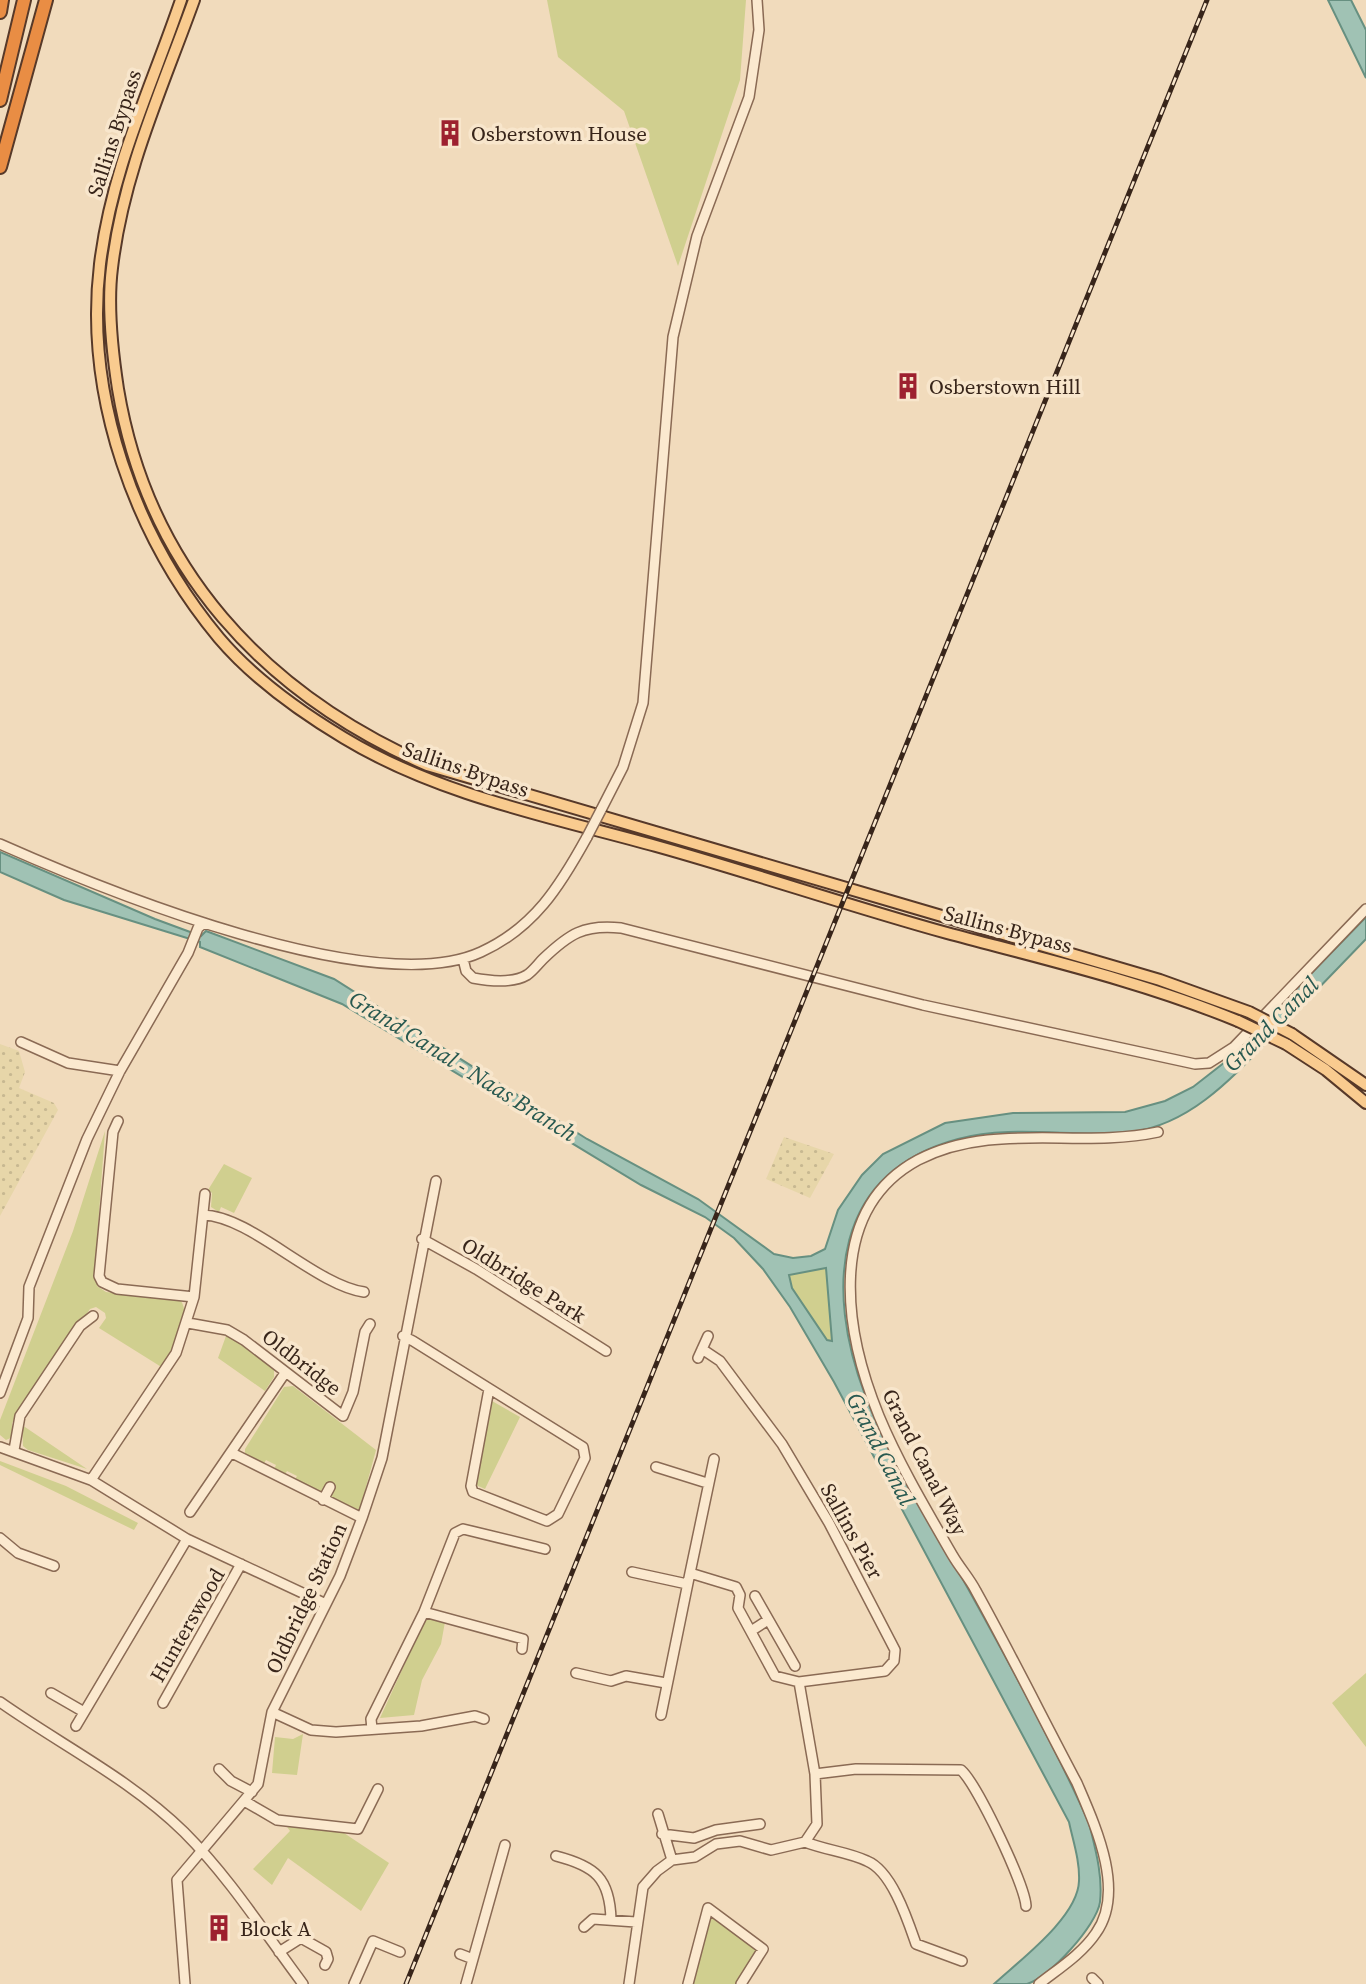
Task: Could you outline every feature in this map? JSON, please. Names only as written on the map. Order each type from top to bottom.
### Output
[{"type":"highway","points":[[0,12],[2,0]]},
{"type":"highway","points":[[0,100],[24,0]]},
{"type":"highway","points":[[0,167],[46,0]]},
{"type":"main road","name":"Sallins Bypass","points":[[181,0],[127,140],[109,208],[100,269],[98,316],[101,366],[114,432],[147,526],[171,570],[219,638],[245,664],[273,689],[346,739],[433,782],[944,932],[1052,960],[1238,1021],[1289,1039],[1366,1103]]},
{"type":"main road","name":"Sallins Bypass","points":[[194,0],[133,161],[121,212],[111,270],[115,369],[122,414],[146,492],[194,580],[214,609],[259,658],[331,716],[427,765],[1160,980],[1249,1012],[1366,1085]]},
{"type":"street","points":[[0,844],[78,878],[201,925],[347,959],[410,966],[463,959],[509,936],[535,915],[560,886],[623,767],[643,702],[673,337],[698,236],[749,97],[758,40],[757,0]]},
{"type":"street","points":[[463,959],[466,971],[473,978],[509,980],[527,975],[563,941],[577,932],[587,928],[621,928],[923,1005],[1195,1064],[1209,1063],[1234,1047],[1366,909]]},
{"type":"street","points":[[0,1394],[28,1318],[29,1287],[87,1139],[120,1071],[201,925]]},
{"type":"street","points":[[21,1042],[68,1063],[120,1071]]},
{"type":"street","points":[[118,1121],[113,1132],[99,1276],[102,1282],[117,1289],[194,1297]]},
{"type":"street","name":"Grand Canal Way","points":[[1039,1984],[1085,1947],[1104,1919],[1109,1898],[1104,1861],[1091,1816],[1077,1783],[975,1588],[954,1558],[880,1418],[861,1362],[852,1302],[850,1265],[860,1220],[872,1199],[899,1172],[930,1155],[969,1142],[995,1139],[1116,1139],[1158,1132]]},
{"type":"street","points":[[436,1181],[403,1336],[489,1389],[586,1452],[558,1514],[547,1521],[473,1492],[471,1486],[489,1389]]},
{"type":"street","points":[[91,1480],[176,1353],[188,1323],[194,1297],[205,1194]]},
{"type":"street","points":[[203,1215],[239,1227],[322,1274],[364,1292]]},
{"type":"street","name":"Oldbridge Park","points":[[422,1239],[476,1269],[606,1351]]},
{"type":"street","points":[[15,1450],[20,1416],[80,1326],[93,1316]]},
{"type":"street","name":"Oldbridge","points":[[188,1323],[227,1330],[244,1340],[343,1416],[353,1392],[365,1332],[370,1324]]},
{"type":"street","name":"Oldbridge Station","points":[[185,1984],[177,1880],[246,1802],[258,1784],[272,1712],[326,1604],[362,1518],[382,1458],[403,1336]]},
{"type":"street","name":"Sallins Pier","points":[[708,1336],[700,1354],[720,1361],[782,1444],[829,1522],[895,1650],[894,1661],[885,1671],[799,1682]]},
{"type":"street","points":[[190,1512],[285,1373]]},
{"type":"street","points":[[343,1416],[353,1423]]},
{"type":"street","points":[[0,1447],[15,1450],[91,1480],[187,1539],[326,1604]]},
{"type":"street","points":[[232,1453],[362,1518]]},
{"type":"street","points":[[661,1715],[714,1459]]},
{"type":"street","points":[[656,1467],[708,1483]]},
{"type":"street","points":[[323,1500],[330,1487]]},
{"type":"street","points":[[372,1729],[371,1719],[424,1612],[451,1538],[458,1530],[545,1549]]},
{"type":"street","points":[[0,1538],[18,1553],[54,1566]]},
{"type":"street","points":[[76,1726],[187,1539]]},
{"type":"street","name":"Hunterswood","points":[[163,1703],[241,1564]]},
{"type":"street","points":[[632,1572],[687,1584]]},
{"type":"street","points":[[690,1573],[736,1587],[740,1595],[738,1608],[776,1678],[799,1682],[815,1774],[817,1824],[805,1842]]},
{"type":"street","points":[[755,1596],[795,1667]]},
{"type":"street","points":[[424,1612],[523,1639],[522,1649]]},
{"type":"street","points":[[751,1631],[768,1620]]},
{"type":"street","points":[[576,1674],[611,1681],[626,1676],[667,1683]]},
{"type":"street","points":[[51,1693],[84,1712]]},
{"type":"street","points":[[0,1702],[118,1779],[183,1832],[229,1881],[303,1984]]},
{"type":"street","points":[[272,1712],[311,1730],[336,1732],[450,1722],[475,1716],[484,1719]]},
{"type":"street","points":[[219,1769],[230,1781],[253,1792]]},
{"type":"street","points":[[815,1774],[856,1769],[961,1770],[1017,1870],[1026,1893],[1026,1906]]},
{"type":"street","points":[[246,1802],[277,1820],[358,1829],[378,1789]]},
{"type":"street","points":[[658,1814],[672,1860]]},
{"type":"street","points":[[662,1834],[694,1838],[716,1830],[760,1824]]},
{"type":"street","points":[[629,1984],[643,1887],[657,1871],[672,1860],[695,1857],[716,1844],[740,1841],[771,1850],[805,1842],[870,1862],[889,1884],[906,1913],[916,1944],[962,1961]]},
{"type":"street","points":[[466,1984],[505,1845]]},
{"type":"street","points":[[556,1856],[581,1863],[600,1877],[610,1901],[611,1920]]},
{"type":"street","points":[[688,1984],[708,1908],[763,1949],[741,1984]]},
{"type":"street","points":[[584,1927],[593,1919],[636,1922]]},
{"type":"street","points":[[279,1952],[301,1938],[326,1952],[328,1959],[325,1965]]},
{"type":"street","points":[[354,1984],[373,1941],[400,1952]]},
{"type":"street","points":[[460,1954],[473,1959]]},
{"type":"shaded area","points":[[547,0],[746,0],[740,80],[678,266],[624,111],[558,57]]},
{"type":"shaded area","points":[[0,1044],[19,1051],[25,1072],[19,1088],[54,1103],[58,1110],[0,1216]]},
{"type":"shaded area","points":[[105,1131],[97,1240],[97,1286],[106,1292],[181,1301],[184,1308],[183,1326],[172,1354],[163,1368],[99,1328],[106,1318],[105,1313],[96,1307],[90,1309],[12,1423],[13,1437],[6,1440],[0,1435],[0,1420],[73,1231]]},
{"type":"shaded area","points":[[784,1137],[834,1154],[810,1198],[766,1179]]},
{"type":"shaded area","points":[[224,1164],[252,1178],[234,1213],[221,1207],[219,1212],[211,1207],[212,1193],[208,1190]]},
{"type":"shaded area","points":[[826,1268],[832,1342],[827,1340],[792,1288],[789,1275]]},
{"type":"shaded area","points":[[226,1336],[237,1340],[274,1370],[274,1377],[265,1391],[218,1358]]},
{"type":"shaded area","points":[[293,1386],[376,1450],[360,1509],[354,1511],[329,1499],[335,1486],[329,1483],[323,1495],[294,1481],[297,1476],[287,1471],[284,1476],[273,1471],[276,1465],[266,1460],[263,1465],[245,1456],[245,1449],[284,1387]]},
{"type":"shaded area","points":[[492,1401],[520,1417],[485,1489],[476,1485]]},
{"type":"shaded area","points":[[22,1425],[87,1469],[28,1450],[23,1446]]},
{"type":"shaded area","points":[[0,1461],[66,1486],[138,1523],[134,1530],[0,1465]]},
{"type":"shaded area","points":[[430,1618],[445,1622],[441,1644],[422,1680],[414,1715],[380,1718],[424,1622]]},
{"type":"shaded area","points":[[1366,1673],[1366,1747],[1332,1703]]},
{"type":"shaded area","points":[[303,1734],[297,1775],[272,1773],[275,1737],[293,1739]]},
{"type":"shaded area","points":[[285,1824],[344,1833],[389,1863],[361,1911],[288,1858],[272,1885],[253,1869],[290,1831]]},
{"type":"shaded area","points":[[708,1910],[761,1950],[737,1984],[688,1984]]},
{"type":"water","points":[[1328,0],[1351,0],[1366,30],[1366,78]]},
{"type":"water","points":[[0,852],[155,919],[201,936],[206,931],[334,979],[587,1139],[698,1199],[774,1254],[793,1258],[811,1256],[825,1249],[838,1210],[862,1175],[883,1154],[945,1123],[1013,1113],[1125,1112],[1165,1101],[1193,1087],[1225,1062],[1366,917],[1366,939],[1232,1077],[1196,1107],[1154,1127],[1131,1132],[1000,1132],[958,1139],[916,1155],[885,1178],[863,1207],[849,1240],[844,1276],[845,1315],[852,1355],[865,1395],[901,1471],[1017,1678],[1089,1823],[1099,1872],[1100,1902],[1090,1924],[1059,1961],[1027,1984],[994,1984],[1059,1923],[1076,1895],[1078,1866],[1069,1822],[834,1382],[790,1307],[763,1269],[734,1238],[705,1217],[641,1185],[342,1004],[200,947],[200,942],[64,900],[0,872]],"holes":[[[826,1268],[832,1341],[827,1340],[792,1288],[789,1275]]]},
{"type":"railway","points":[[406,1984],[1207,0]]},
{"type":"place","name":"Osberstown House","points":[[450,133]]},
{"type":"place","name":"Osberstown Hill","points":[[908,386]]},
{"type":"place","name":"Block A","points":[[219,1928]]},
{"type":"water label","name":"Grand Canal","points":[[1271,1024]]},
{"type":"water label","name":"Grand Canal - Naas Branch","points":[[463,1066]]},
{"type":"water label","name":"Grand Canal","points":[[881,1449]]}]
